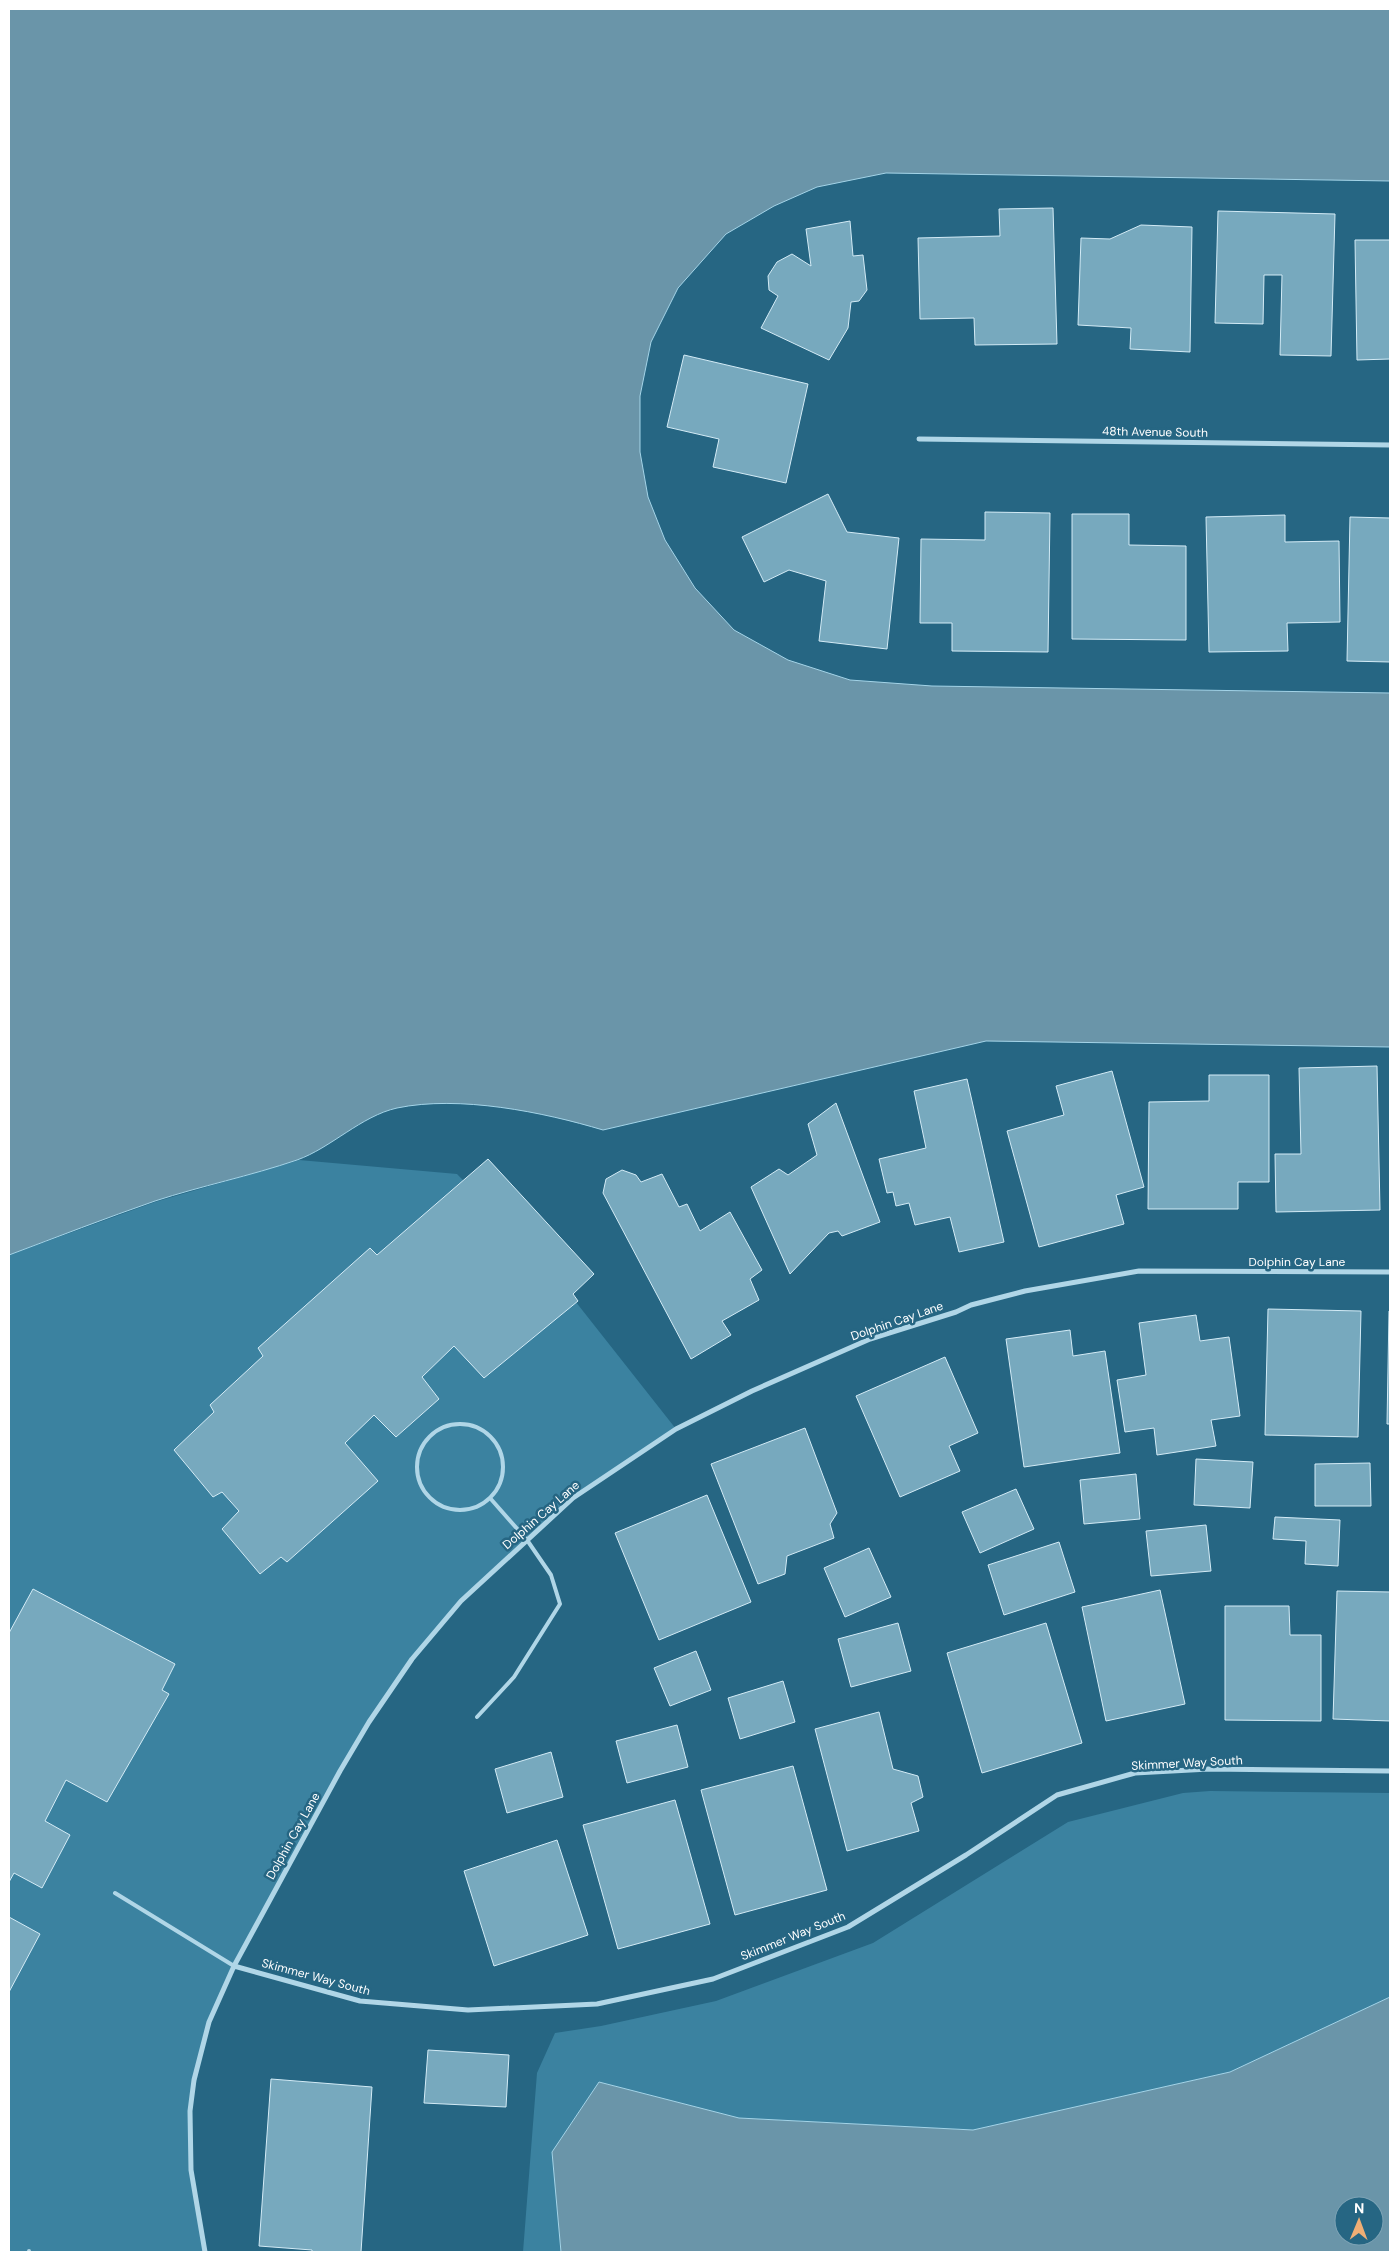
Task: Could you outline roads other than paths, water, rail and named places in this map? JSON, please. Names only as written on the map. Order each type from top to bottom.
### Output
[{"type":"street","name":"48th Avenue South","points":[[919,439],[1390,445]]},
{"type":"street","name":"Dolphin Cay Lane","points":[[206,2252],[191,2170],[190,2111],[194,2080],[209,2022],[234,1966],[340,1771],[374,1714],[412,1659],[461,1601],[573,1498],[676,1429],[752,1391],[870,1339],[956,1312],[971,1305],[1025,1291],[1139,1271],[1390,1272]]},
{"type":"street","name":"Skimmer Way South","points":[[234,1966],[360,2001],[468,2010],[597,2004],[713,1979],[848,1927],[966,1855],[1057,1795],[1135,1773],[1209,1769],[1390,1771]]},
{"type":"lane","points":[[466,1424],[479,1428],[490,1436],[498,1447],[503,1461],[498,1487],[490,1498],[477,1506],[463,1509],[449,1508],[435,1502],[425,1492],[418,1479],[417,1464],[420,1450],[428,1438],[439,1429],[452,1425],[466,1424]]},
{"type":"lane","points":[[477,1717],[514,1677],[560,1604],[552,1575],[527,1540],[490,1498]]},
{"type":"lane","points":[[116,1893],[234,1966]]}]
